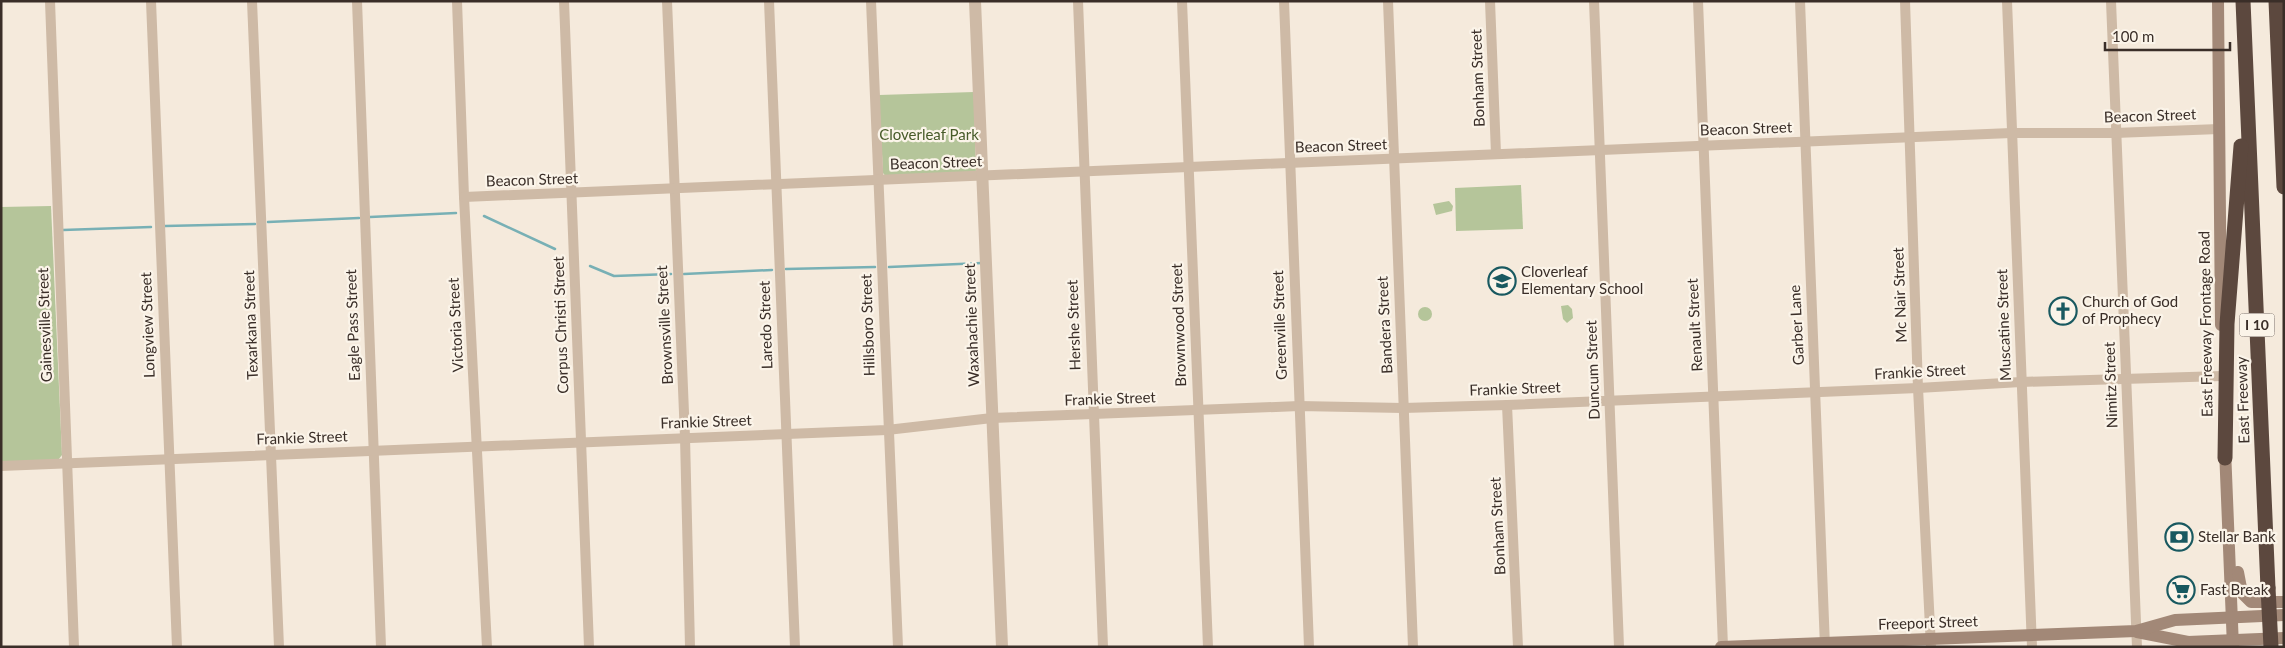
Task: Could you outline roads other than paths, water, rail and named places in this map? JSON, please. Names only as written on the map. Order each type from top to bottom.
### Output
[{"type":"highway","name":"East Freeway","points":[[2243,1],[2271,647]]},
{"type":"highway","points":[[2276,1],[2284,187]]},
{"type":"highway","points":[[2226,458],[2227,324],[2237,208],[2246,62]]},
{"type":"highway","points":[[2280,89],[2284,114]]},
{"type":"main road","name":"East Freeway Frontage Road","points":[[2218,1],[2222,376],[2233,644]]},
{"type":"main road","points":[[2229,529],[2237,544],[2239,584],[2242,593],[2256,603],[2284,602]]},
{"type":"main road","name":"Freeport Street","points":[[1722,647],[2032,641],[2136,631],[2175,620],[2284,615]]},
{"type":"main road","name":"Freeport Street","points":[[2136,631],[2176,641],[2233,644],[2284,638]]},
{"type":"street","name":"Gainesville Street","points":[[50,1],[74,647]]},
{"type":"street","name":"Longview Street","points":[[151,1],[177,647]]},
{"type":"street","name":"Texarkana Street","points":[[252,1],[279,647]]},
{"type":"street","name":"Eagle Pass Street","points":[[357,1],[381,647]]},
{"type":"street","name":"Victoria Street","points":[[457,1],[464,198],[487,647]]},
{"type":"street","name":"Corpus Christi Street","points":[[564,1],[589,647]]},
{"type":"street","name":"Brownsville Street","points":[[667,1],[673,189],[685,437],[690,647]]},
{"type":"street","name":"Laredo Street","points":[[769,1],[795,647]]},
{"type":"street","name":"Hillsboro Street","points":[[871,1],[898,647]]},
{"type":"street","name":"Waxahachie Street","points":[[975,1],[1002,647]]},
{"type":"street","name":"Hershe Street","points":[[1078,1],[1083,172],[1104,647]]},
{"type":"street","name":"Brownwood Street","points":[[1182,1],[1187,167],[1208,647]]},
{"type":"street","name":"Greenville Street","points":[[1284,1],[1309,647]]},
{"type":"street","name":"Bandera Street","points":[[1388,1],[1392,159],[1413,647]]},
{"type":"street","name":"Bonham Street","points":[[1490,1],[1496,154]]},
{"type":"street","name":"Duncum Street","points":[[1594,1],[1598,150],[1619,647]]},
{"type":"street","name":"Renault Street","points":[[1698,1],[1722,647]]},
{"type":"street","name":"Garber Lane","points":[[1800,1],[1825,645]]},
{"type":"street","name":"Mc Nair Street","points":[[1905,1],[1918,388],[1931,643]]},
{"type":"street","name":"Muscatine Street","points":[[2007,1],[2032,641]]},
{"type":"street","name":"Nimitz Street","points":[[2111,1],[2137,647]]},
{"type":"street","name":"Beacon Street","points":[[464,198],[1804,141],[2011,133],[2115,133],[2219,129]]},
{"type":"street","name":"Frankie Street","points":[[1,466],[888,430],[992,418],[1299,406],[1403,408],[1507,405],[2021,382],[2222,376]]},
{"type":"street","name":"Bonham Street","points":[[1507,405],[1518,647]]},
{"type":"waterway","points":[[370,217],[456,213]]},
{"type":"waterway","points":[[484,216],[555,249]]},
{"type":"waterway","points":[[268,222],[359,218]]},
{"type":"waterway","points":[[165,226],[255,224]]},
{"type":"waterway","points":[[63,230],[151,227]]},
{"type":"waterway","points":[[889,267],[982,263]]},
{"type":"waterway","points":[[590,266],[614,276],[671,274]]},
{"type":"waterway","points":[[786,269],[875,267]]},
{"type":"waterway","points":[[684,274],[772,270]]},
{"type":"place","name":"Cloverleaf Elementary School","points":[[1502,281]]},
{"type":"place","name":"Church of God of Prophecy","points":[[2063,311]]},
{"type":"place","name":"Stellar Bank","points":[[2179,537]]},
{"type":"place","name":"Fast Break","points":[[2181,590]]},
{"type":"park label","name":"Cloverleaf Park","points":[[929,135]]}]
